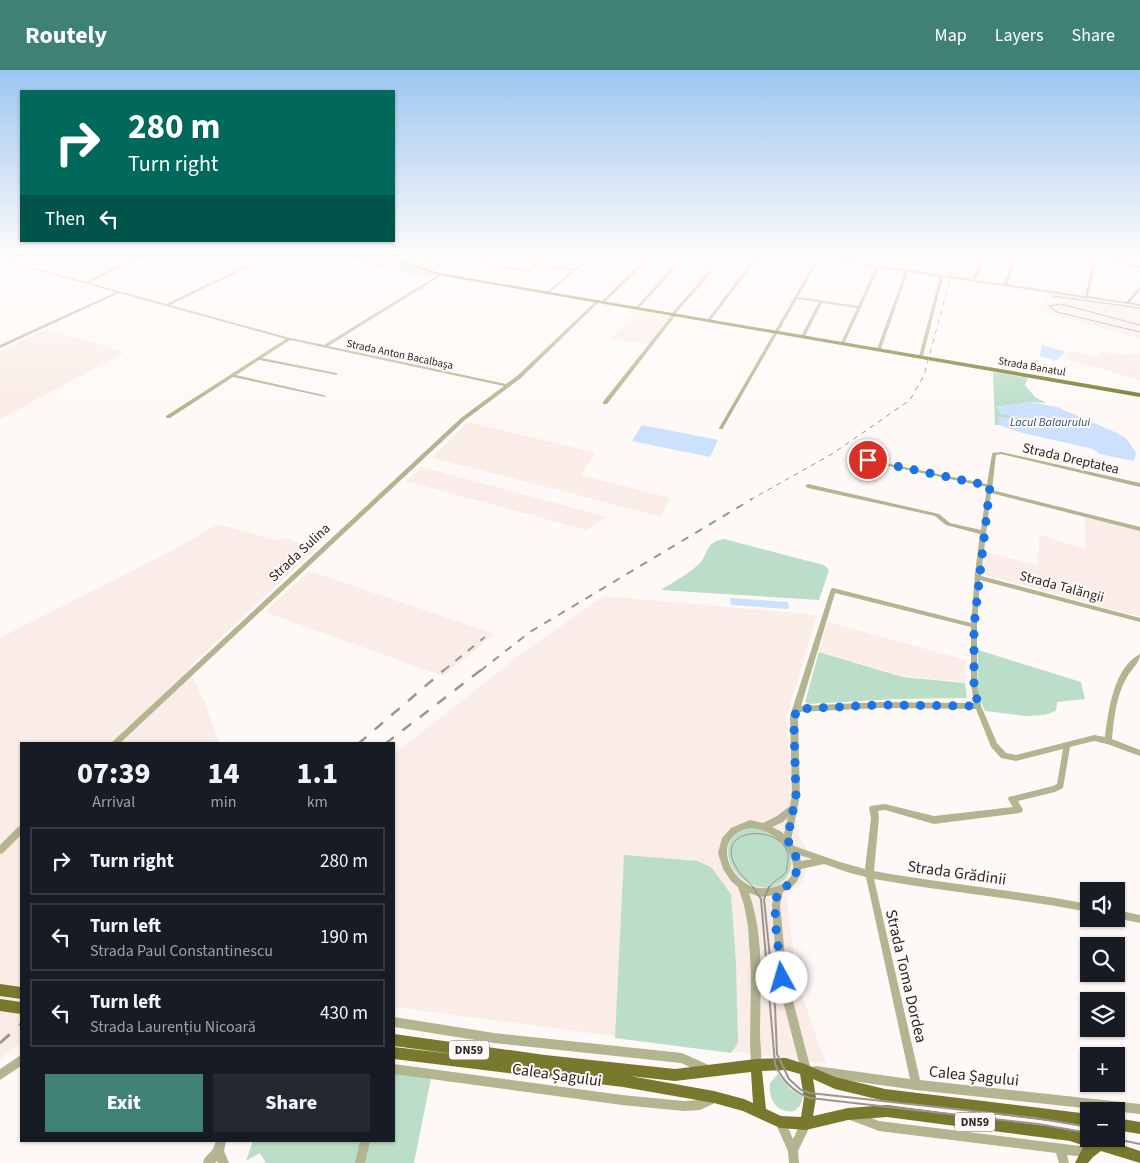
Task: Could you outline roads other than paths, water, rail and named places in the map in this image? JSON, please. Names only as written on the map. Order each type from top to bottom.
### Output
[{"type":"main road","name":"Strada Banatul","points":[[643,309],[1140,395]]},
{"type":"main road","points":[[0,990],[20,993]]},
{"type":"main road","points":[[0,1006],[20,1008]]},
{"type":"main road","name":"Calea Șagului","points":[[395,1040],[648,1073],[690,1075],[756,1065],[786,1064],[835,1083],[885,1095],[1080,1119]]},
{"type":"main road","name":"Calea Șagului","points":[[395,1053],[623,1081],[714,1097],[780,1122],[806,1124],[848,1114],[887,1111],[1070,1135],[1080,1138]]},
{"type":"main road","points":[[756,1065],[760,1113]]},
{"type":"main road","points":[[805,1070],[810,1098],[806,1124]]},
{"type":"main road","points":[[1125,1126],[1140,1128]]},
{"type":"main road","points":[[1084,1158],[1097,1147]]},
{"type":"main road","name":"Calea Șagului","points":[[1109,1147],[1140,1157]]},
{"type":"street","points":[[0,347],[83,309]]},
{"type":"street","name":"Strada Anton Bacalbașa","points":[[181,309],[289,339],[508,386]]},
{"type":"street","points":[[324,347],[385,309]]},
{"type":"street","name":"Strada Sulina","points":[[116,742],[463,419],[508,386],[591,309]]},
{"type":"street","points":[[605,403],[678,309]]},
{"type":"street","points":[[708,320],[717,309]]},
{"type":"street","points":[[721,428],[789,309]]},
{"type":"street","points":[[803,336],[818,309]]},
{"type":"street","points":[[842,343],[858,309]]},
{"type":"street","points":[[879,349],[893,309]]},
{"type":"street","points":[[921,356],[933,309]]},
{"type":"street","points":[[168,417],[289,339]]},
{"type":"street","points":[[258,359],[336,374]]},
{"type":"street","points":[[233,376],[323,396]]},
{"type":"street","name":"Strada Dreptatea","points":[[989,488],[994,454],[996,453],[1140,485]]},
{"type":"street","points":[[851,457],[989,488],[1140,529]]},
{"type":"street","points":[[808,486],[937,515],[948,524],[984,533]]},
{"type":"street","points":[[989,488],[978,575],[974,626],[974,684],[978,706],[994,746],[1004,756],[1016,758],[1094,738],[1140,753]]},
{"type":"street","name":"Strada Talăngii","points":[[978,575],[1140,620]]},
{"type":"street","points":[[787,840],[792,808],[796,796],[794,732],[796,709],[833,590],[974,626]]},
{"type":"street","points":[[1108,741],[1116,688],[1124,673],[1140,656]]},
{"type":"street","points":[[796,709],[879,705],[978,706]]},
{"type":"street","name":"Strada Toma Dordea","points":[[916,1085],[869,874],[875,818],[873,808],[885,807],[934,820],[1019,810],[1012,799],[1056,789],[1060,786],[1067,746]]},
{"type":"street","points":[[765,826],[780,819],[792,808]]},
{"type":"street","points":[[741,885],[765,893],[779,891],[792,881],[797,866],[793,849],[777,831],[765,826],[750,824],[739,827],[730,833],[722,852],[726,868],[741,885],[750,908],[755,954],[756,1065]]},
{"type":"street","points":[[0,850],[20,831]]},
{"type":"street","name":"Strada Grădinii","points":[[793,849],[823,861],[869,874],[1053,900],[1080,906]]},
{"type":"street","name":"Strada Grădinii","points":[[797,866],[823,861]]},
{"type":"street","points":[[779,891],[776,905],[782,978],[805,1070]]},
{"type":"street","points":[[1125,916],[1140,919]]},
{"type":"street","name":"Calea Șagului","points":[[395,1022],[494,1038],[682,1058],[710,1072]]},
{"type":"street","points":[[0,1075],[20,1061]]},
{"type":"street","name":"Calea Șagului","points":[[395,1069],[622,1100],[684,1106],[700,1105],[714,1097]]},
{"type":"street","name":"Calea Șagului","points":[[805,1070],[916,1085],[1140,1109]]},
{"type":"street","points":[[848,1114],[879,1126],[1061,1150],[1084,1158]]},
{"type":"street","points":[[780,1122],[793,1151],[794,1163]]},
{"type":"street","points":[[793,1151],[806,1124]]},
{"type":"street","points":[[360,1163],[365,1142]]},
{"type":"street","points":[[208,1163],[220,1147]]},
{"type":"street","points":[[220,1147],[224,1163]]},
{"type":"street","points":[[1061,1150],[1064,1163]]},
{"type":"water","points":[[1042,345],[1066,352],[1056,361],[1040,356]]},
{"type":"water","name":"Lacul Balaurului","points":[[1031,402],[1057,407],[1126,438],[1136,453],[1134,461],[1099,454],[1093,449],[1019,432],[999,425],[998,417],[1034,422],[1030,418],[1000,414],[996,407]]},
{"type":"water","points":[[642,425],[718,440],[710,457],[632,441]]},
{"type":"water","points":[[730,598],[788,602],[789,609],[731,605]]},
{"type":"tram line","points":[[1053,309],[1057,312],[1140,332]]},
{"type":"tram line","points":[[1080,309],[1140,325]]},
{"type":"tram line","points":[[754,888],[736,867],[731,853],[734,842],[743,836],[754,834],[767,835],[778,840],[786,849],[788,861],[786,872],[769,888]]},
{"type":"tram line","points":[[753,887],[761,899],[775,1064],[781,1075],[793,1089],[810,1098],[1038,1124],[1080,1131]]},
{"type":"tram line","points":[[769,887],[764,899],[775,1007],[777,1054],[789,1079],[801,1090],[810,1093],[1035,1118],[1080,1126]]},
{"type":"tram line","points":[[1125,1141],[1140,1144]]},
{"type":"railway","points":[[750,500],[832,454],[910,400],[924,375],[942,309]]},
{"type":"railway","points":[[480,671],[530,632],[752,499]]},
{"type":"railway","points":[[443,671],[485,637]]},
{"type":"railway","points":[[360,742],[444,670]]},
{"type":"railway","points":[[388,742],[481,670]]},
{"type":"railway","points":[[0,1043],[20,1025]]}]
